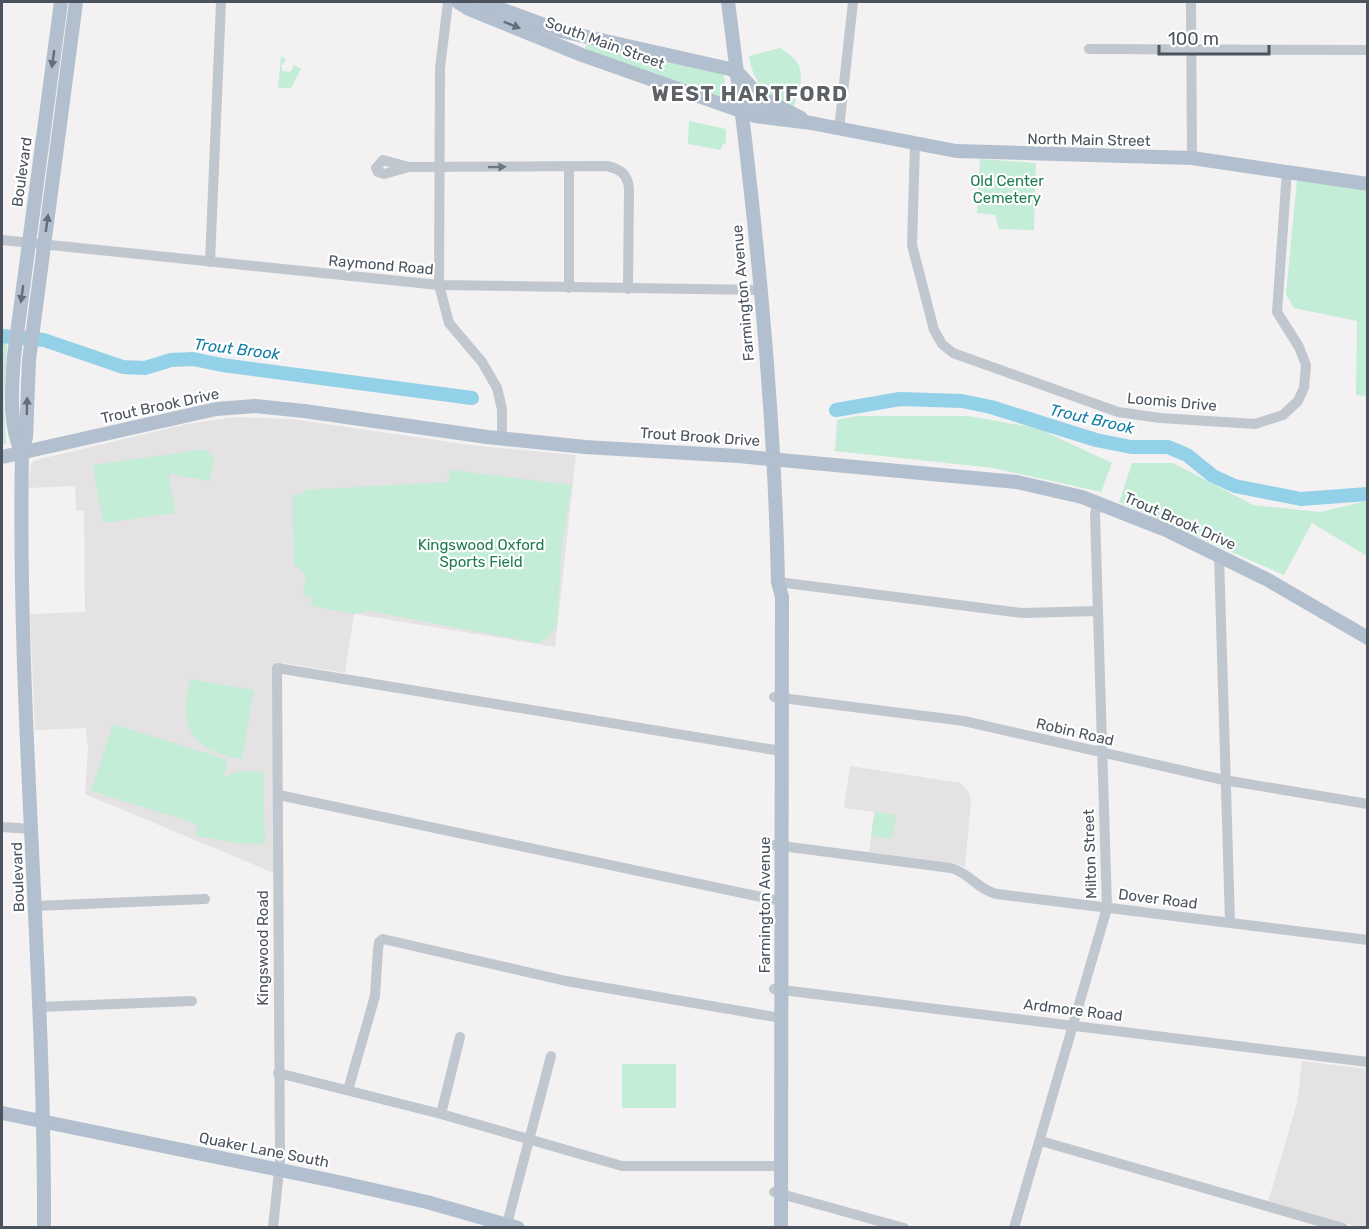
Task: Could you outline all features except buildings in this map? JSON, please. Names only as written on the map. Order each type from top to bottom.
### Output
[{"type":"main road","name":"South Main Street","points":[[458,2],[469,9],[582,55],[658,80],[742,113]]},
{"type":"main road","name":"South Main Street","points":[[481,2],[561,31],[737,73]]},
{"type":"main road","name":"Farmington Avenue","points":[[728,2],[742,113],[759,290],[773,460],[778,582],[782,597],[777,750],[777,1166],[782,1227]]},
{"type":"main road","points":[[61,4],[76,5]]},
{"type":"main road","name":"Boulevard","points":[[22,453],[16,440],[14,356],[61,4]]},
{"type":"main road","name":"Boulevard","points":[[44,1227],[44,1122],[21,560],[22,453],[26,437],[28,366],[76,5]]},
{"type":"main road","name":"North Main Street","points":[[737,73],[760,97],[780,110],[811,123]]},
{"type":"main road","name":"North Main Street","points":[[742,113],[779,121],[811,123],[915,145],[963,152],[1192,158],[1368,184]]},
{"type":"main road","points":[[45,121],[60,123]]},
{"type":"main road","points":[[13,370],[28,366]]},
{"type":"main road","name":"Trout Brook Drive","points":[[2,457],[236,407],[287,409],[502,438],[1017,482],[1048,488],[1098,503],[1219,555],[1268,580],[1368,638]]},
{"type":"main road","name":"Quaker Lane South","points":[[2,1113],[407,1197],[513,1226]]},
{"type":"main road","name":"Farmington Avenue","points":[[774,1227],[778,1192]]},
{"type":"street","points":[[210,262],[221,2]]},
{"type":"street","points":[[448,2],[440,68],[439,285],[449,324],[482,362],[497,388],[502,409],[502,438]]},
{"type":"street","points":[[839,129],[853,2]]},
{"type":"street","points":[[1191,2],[1192,158]]},
{"type":"street","points":[[1089,49],[1368,50]]},
{"type":"street","name":"Loomis Drive","points":[[915,145],[912,245],[934,330],[942,344],[953,353],[1118,412],[1160,418],[1254,424],[1283,415],[1298,401],[1304,387],[1306,365],[1299,347],[1282,323],[1277,301],[1287,171]]},
{"type":"street","points":[[409,167],[607,166],[617,169],[627,177],[629,189],[628,290]]},
{"type":"street","points":[[569,167],[569,288]]},
{"type":"street","name":"Raymond Road","points":[[2,240],[439,285],[628,290],[759,290]]},
{"type":"street","name":"Milton Street","points":[[1014,1227],[1041,1141],[1107,908],[1095,514],[1098,503]]},
{"type":"street","points":[[1219,555],[1230,922]]},
{"type":"street","points":[[778,582],[1022,613],[1098,611]]},
{"type":"street","name":"Kingswood Road","points":[[273,1227],[280,1170],[277,668],[777,750]]},
{"type":"street","name":"Robin Road","points":[[778,697],[964,721],[1224,780],[1368,804]]},
{"type":"street","points":[[279,795],[777,900]]},
{"type":"street","points":[[2,827],[32,829]]},
{"type":"street","name":"Dover Road","points":[[778,845],[951,868],[964,873],[990,892],[1368,940]]},
{"type":"street","points":[[35,906],[205,899]]},
{"type":"street","points":[[348,1090],[375,996],[379,942],[383,939],[566,981],[778,1017]]},
{"type":"street","name":"Ardmore Road","points":[[778,989],[1368,1062]]},
{"type":"street","points":[[39,1007],[192,1001]]},
{"type":"street","points":[[441,1114],[460,1037]]},
{"type":"street","points":[[513,1226],[528,1139],[551,1056]]},
{"type":"street","points":[[278,1073],[441,1114],[622,1166],[777,1166]]},
{"type":"street","points":[[1041,1141],[1343,1227]]},
{"type":"street","points":[[778,1192],[904,1227]]},
{"type":"shaded area","points":[[236,417],[291,419],[477,446],[576,455],[555,647],[354,614],[345,673],[284,663],[277,665],[274,873],[85,794],[88,749],[86,728],[35,730],[30,614],[85,612],[84,511],[76,511],[75,486],[28,488],[31,464],[36,460],[187,424]]},
{"type":"shaded area","points":[[850,766],[961,783],[969,793],[971,802],[965,867],[954,863],[869,852],[874,812],[844,808]]},
{"type":"shaded area","points":[[1302,1061],[1367,1069],[1367,1227],[1358,1227],[1268,1202],[1297,1103]]},
{"type":"green space","points":[[587,44],[718,71],[724,75],[726,98],[589,52],[585,47]]},
{"type":"green space","points":[[780,48],[796,60],[801,73],[794,106],[769,95],[758,82],[751,65],[749,56]]},
{"type":"green space","points":[[281,56],[286,60],[281,66],[283,71],[290,72],[294,65],[301,69],[291,88],[278,88]]},
{"type":"green space","points":[[689,121],[726,129],[726,144],[723,143],[721,150],[688,144]]},
{"type":"green space","name":"Old Center Cemetery","points":[[980,159],[1036,163],[1034,230],[999,229],[995,215],[977,213]]},
{"type":"green space","points":[[1297,180],[1367,191],[1367,396],[1356,395],[1357,321],[1294,308],[1286,294]]},
{"type":"green space","points":[[2,330],[8,330],[4,402],[6,443],[2,445]]},
{"type":"green space","points":[[857,416],[968,416],[1037,428],[1112,463],[1101,492],[993,468],[835,451],[837,420]]},
{"type":"green space","points":[[206,449],[214,460],[210,481],[169,474],[175,513],[103,523],[93,465]]},
{"type":"green space","points":[[1132,463],[1173,463],[1253,505],[1320,512],[1367,501],[1367,556],[1312,523],[1284,575],[1119,502]]},
{"type":"green space","name":"Kingswood Oxford Sports Field","points":[[451,470],[572,485],[562,543],[557,624],[547,639],[537,643],[370,611],[354,614],[312,606],[311,597],[303,595],[304,574],[294,565],[292,498],[297,493],[303,494],[304,490],[447,482]]},
{"type":"green space","points":[[190,679],[254,690],[242,759],[211,750],[200,743],[193,734],[188,724],[186,711]]},
{"type":"green space","points":[[113,724],[228,760],[224,777],[240,771],[263,771],[265,844],[235,843],[196,836],[197,824],[91,791]]},
{"type":"green space","points":[[875,812],[896,815],[892,839],[871,836]]},
{"type":"green space","points":[[622,1064],[676,1064],[676,1108],[622,1108]]},
{"type":"waterway","name":"Trout Brook","points":[[2,336],[44,340],[123,367],[145,368],[171,360],[193,359],[222,365],[472,398]]},
{"type":"waterway","name":"Trout Brook","points":[[836,410],[900,399],[962,401],[991,407],[1096,440],[1131,447],[1168,447],[1187,455],[1213,476],[1235,486],[1301,499],[1368,494]]},
{"type":"district","name":"WEST HARTFORD","points":[[750,93]]}]
